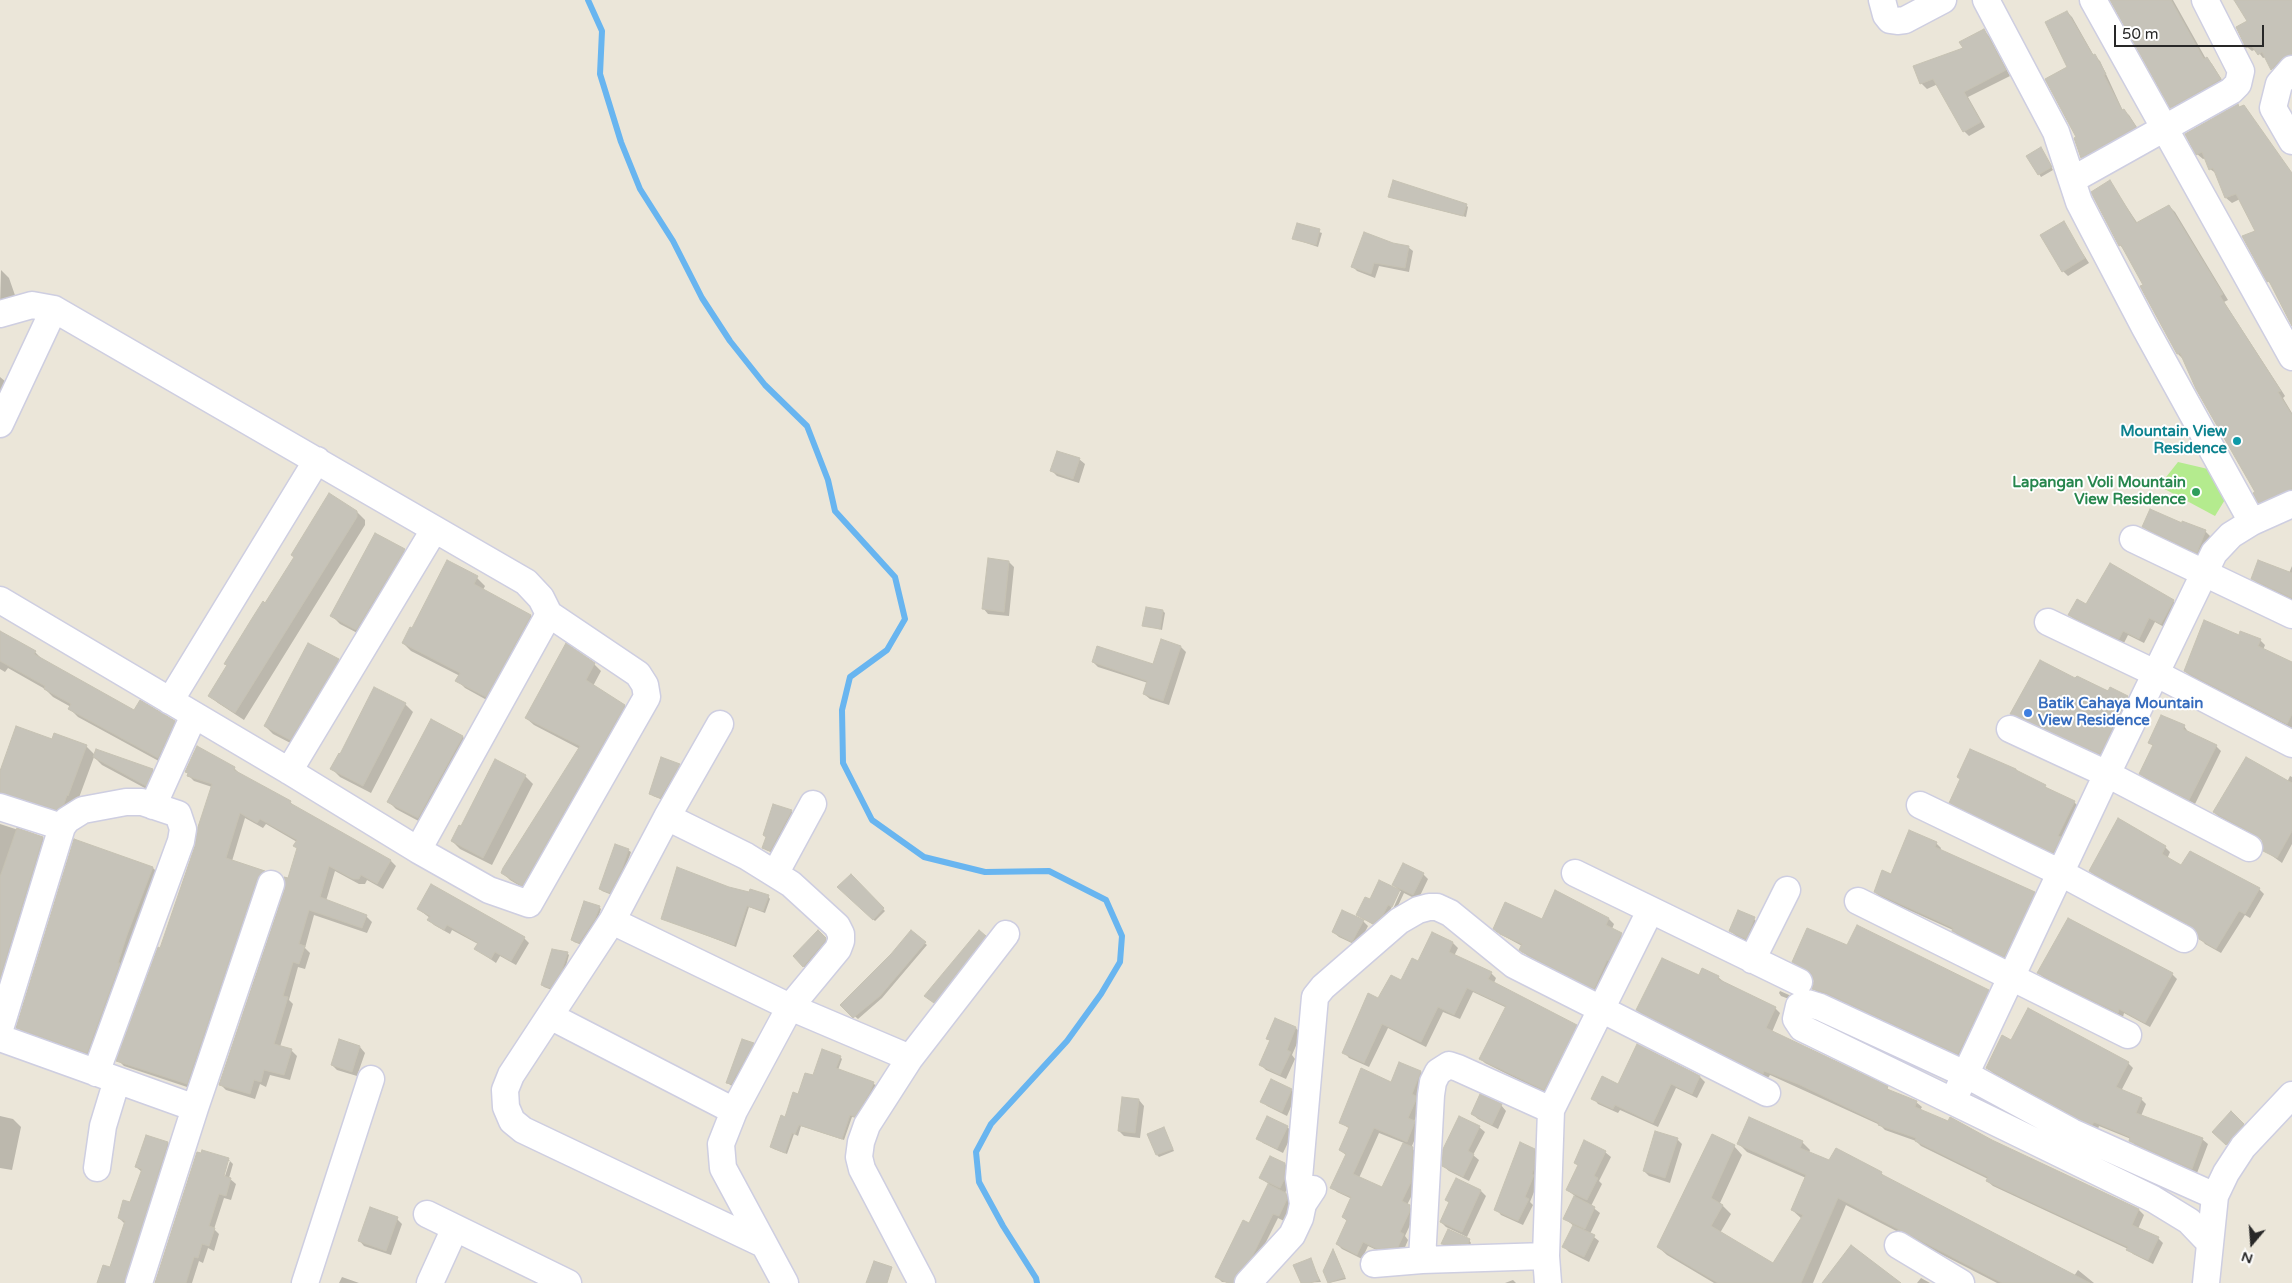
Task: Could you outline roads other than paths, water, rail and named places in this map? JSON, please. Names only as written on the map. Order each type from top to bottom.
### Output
[{"type":"street","points":[[1882,0],[1890,20],[1896,21],[1904,20],[1943,0]]},
{"type":"street","points":[[1986,0],[2056,132],[2083,208],[2136,312],[2252,522]]},
{"type":"street","points":[[2093,0],[2292,356]]},
{"type":"street","points":[[2072,180],[2231,91],[2238,84],[2241,78],[2241,71],[2205,0]]},
{"type":"street","points":[[2292,69],[2279,84],[2273,108],[2292,141]]},
{"type":"street","points":[[0,314],[32,305],[54,309],[526,582],[541,598],[549,614],[638,674],[645,685],[647,697],[529,904],[489,890],[418,850],[289,771],[0,600]]},
{"type":"street","points":[[0,424],[54,309]]},
{"type":"street","points":[[170,701],[317,460]]},
{"type":"street","points":[[1954,1100],[2204,572],[2219,546],[2231,535],[2252,522],[2292,504]]},
{"type":"street","points":[[289,771],[434,530]]},
{"type":"street","points":[[2133,539],[2292,615]]},
{"type":"street","points":[[418,850],[549,614]]},
{"type":"street","points":[[2048,622],[2156,673],[2292,744]]},
{"type":"street","points":[[153,806],[194,715]]},
{"type":"street","points":[[720,724],[667,817],[612,921],[511,1075],[505,1090],[506,1107],[512,1121],[523,1130],[763,1244]]},
{"type":"street","points":[[2010,729],[2107,774],[2249,848]]},
{"type":"street","points":[[0,1029],[62,827],[67,820],[83,810],[111,803],[142,802],[178,814],[183,830],[181,841],[107,1076],[104,1126],[97,1168]]},
{"type":"street","points":[[775,874],[813,804]]},
{"type":"street","points":[[1920,805],[2061,873],[2184,939]]},
{"type":"street","points":[[0,807],[62,827]]},
{"type":"street","points":[[667,817],[746,856],[775,874],[798,890],[837,926],[840,934],[841,941],[838,949],[790,1007],[734,1111],[721,1144],[723,1168],[785,1283]]},
{"type":"street","points":[[1575,873],[1799,982]]},
{"type":"street","points":[[138,1283],[271,884]]},
{"type":"street","points":[[1752,960],[1787,890]]},
{"type":"street","points":[[1858,901],[2128,1035]]},
{"type":"street","points":[[1248,1283],[1292,1235],[1300,1218],[1303,1204],[1298,1178],[1312,1010],[1317,992],[1399,921],[1418,910],[1437,908],[1450,913],[1514,965],[1767,1093]]},
{"type":"street","points":[[1548,1283],[1546,1256],[1551,1110],[1650,911]]},
{"type":"street","points":[[612,921],[790,1007],[910,1058]]},
{"type":"street","points":[[922,1283],[862,1169],[859,1157],[861,1142],[867,1126],[910,1058],[1006,934]]},
{"type":"street","points":[[2210,1243],[2189,1221],[2171,1208],[2064,1157],[1954,1100],[1802,1028],[1796,1021],[1796,1013],[1802,1003],[1820,1007],[1965,1074],[2072,1132],[2215,1196]]},
{"type":"street","points":[[550,1016],[734,1111]]},
{"type":"street","points":[[0,1038],[195,1108]]},
{"type":"street","points":[[1422,1260],[1431,1095],[1433,1082],[1438,1072],[1449,1065],[1458,1068],[1551,1110]]},
{"type":"street","points":[[305,1283],[371,1079]]},
{"type":"street","points":[[2206,1283],[2215,1196],[2226,1173],[2243,1147],[2292,1095]]},
{"type":"street","points":[[427,1214],[568,1283]]},
{"type":"street","points":[[430,1283],[455,1228]]},
{"type":"street","points":[[1898,1245],[1961,1283]]},
{"type":"street","points":[[1374,1264],[1422,1260],[1546,1256]]},
{"type":"waterway","points":[[588,0],[602,31],[600,74],[621,142],[640,189],[673,241],[702,298],[730,341],[765,385],[807,426],[828,480],[835,511],[895,577],[905,619],[887,650],[850,677],[842,710],[843,763],[872,820],[924,857],[985,872],[1049,871],[1106,900],[1122,936],[1120,962],[1101,994],[1067,1041],[991,1124],[976,1152],[979,1182],[1003,1226],[1036,1278],[1037,1283]]},
{"type":"place","name":"Mountain View Residence","points":[[2237,441]]},
{"type":"place","name":"Lapangan Voli Mountain View Residence","points":[[2196,492]]},
{"type":"place","name":"Batik Cahaya Mountain View Residence","points":[[2028,713]]}]
